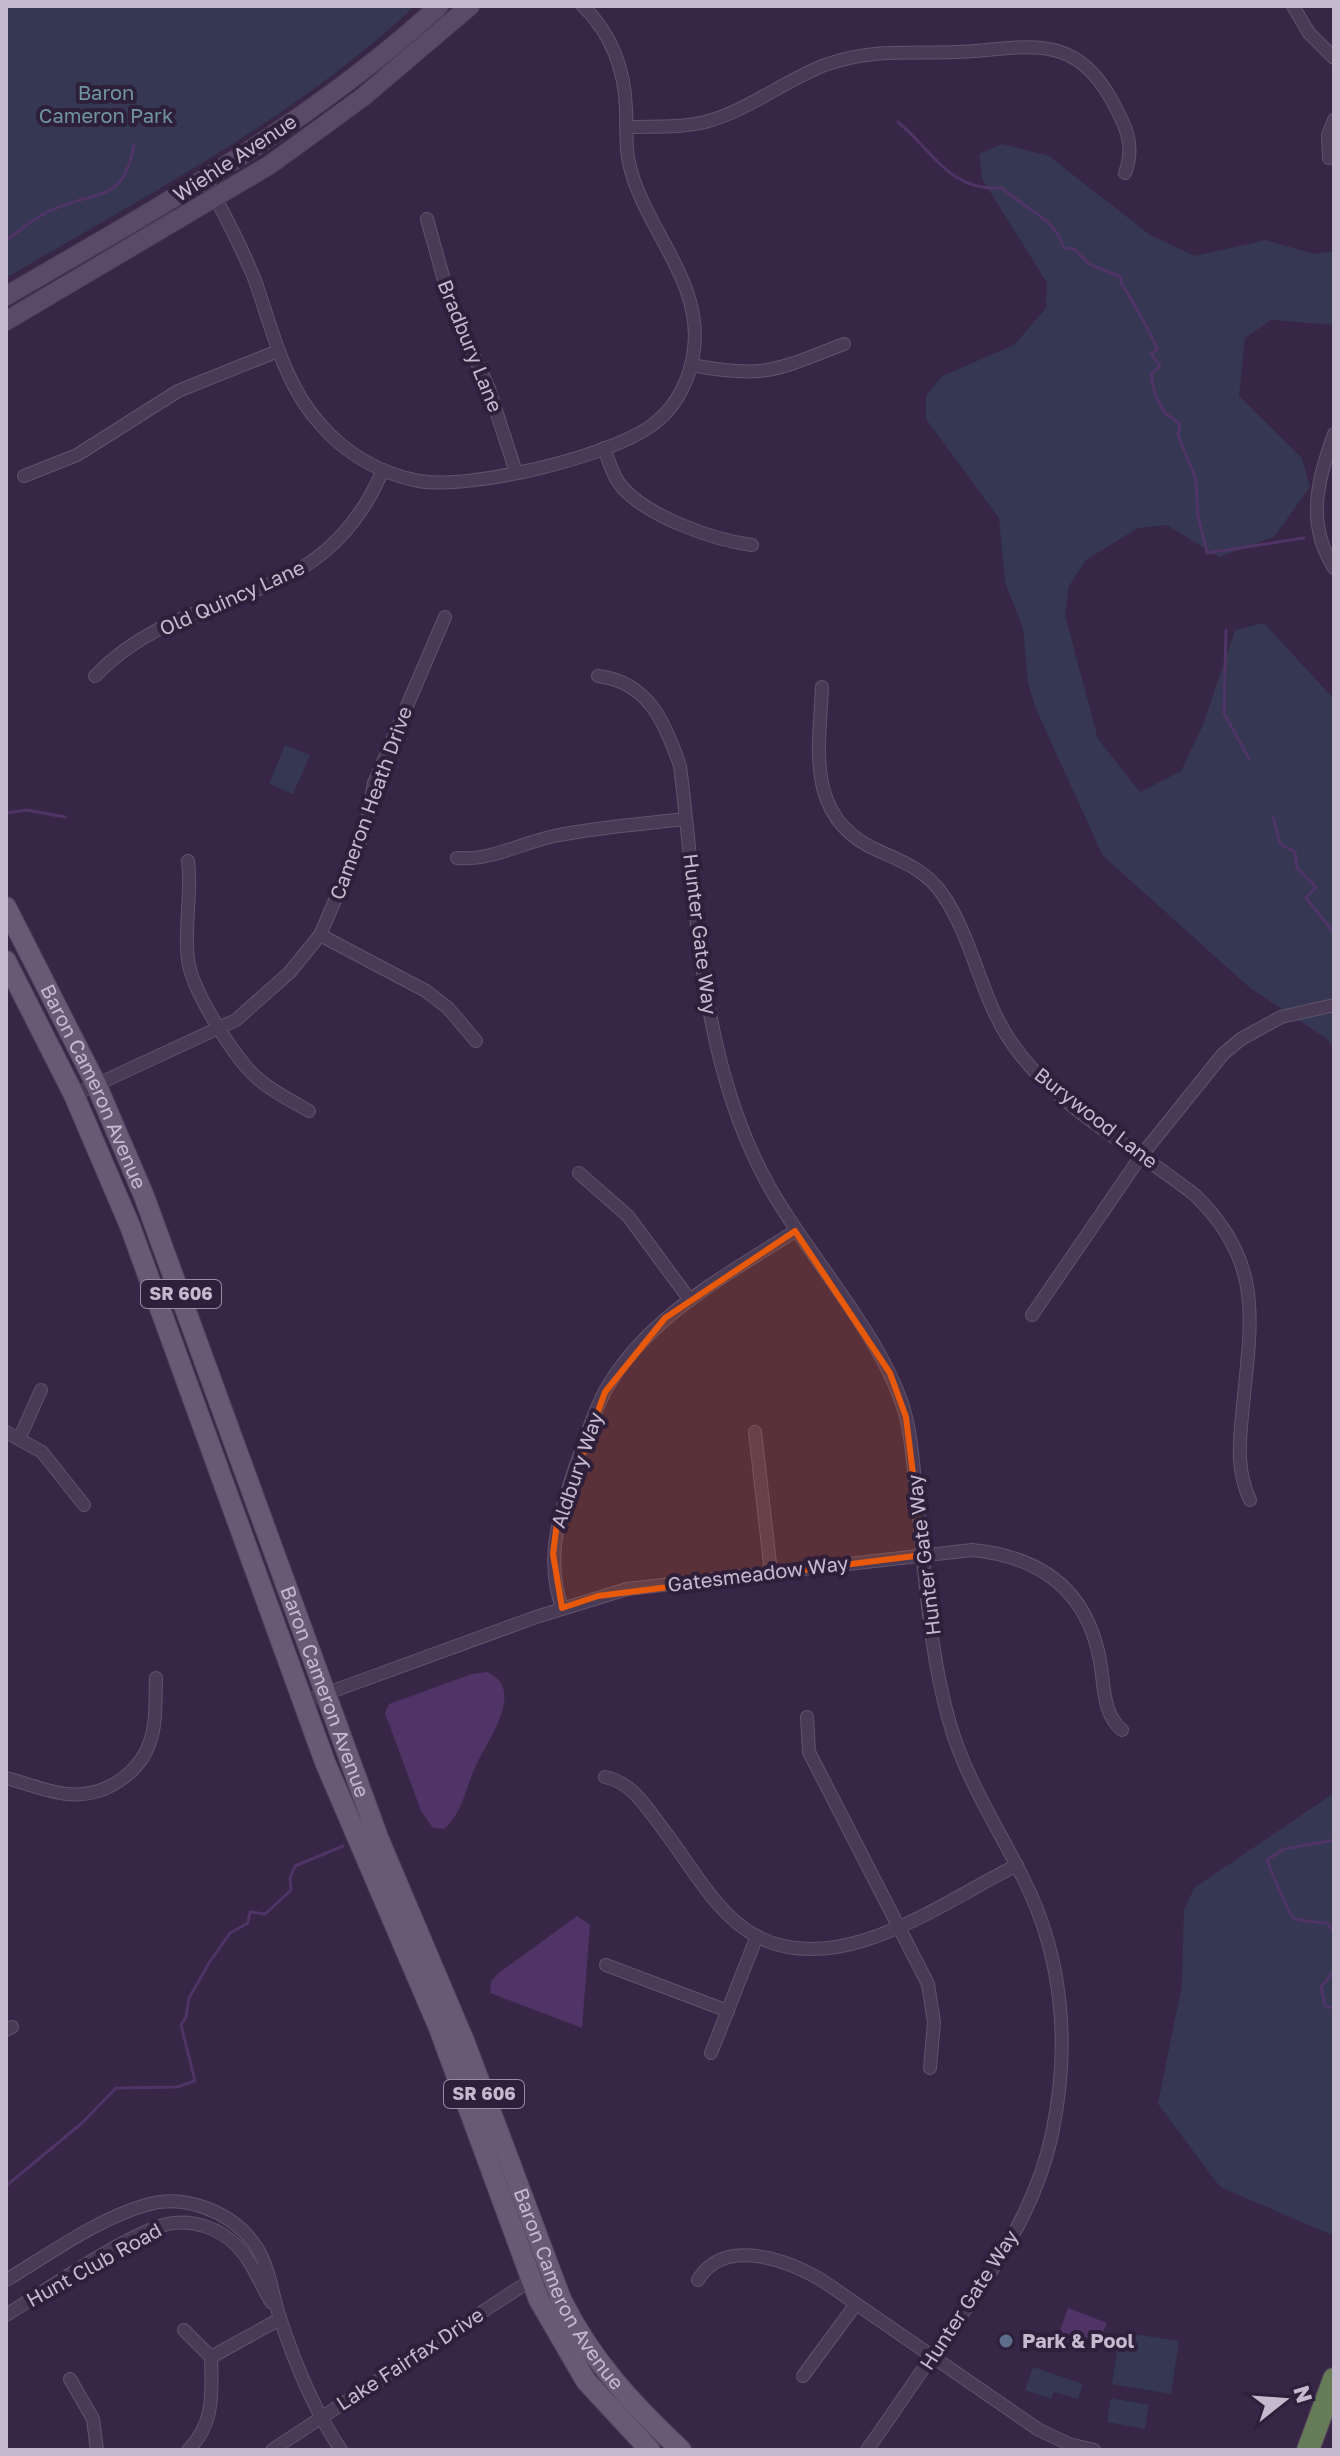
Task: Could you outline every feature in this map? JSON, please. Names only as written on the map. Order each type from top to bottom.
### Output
[{"type":"highway","points":[[1308,2450],[1334,2379]]},
{"type":"main road","name":"Wiehle Avenue","points":[[6,296],[206,180],[324,102],[439,6]]},
{"type":"main road","name":"Wiehle Avenue","points":[[6,321],[215,198],[333,119],[470,6]]},
{"type":"main road","name":"Baron Cameron Avenue","points":[[6,907],[96,1084],[157,1231],[379,1840],[465,2043],[568,2356],[608,2408],[650,2450]]},
{"type":"main road","name":"Baron Cameron Avenue","points":[[6,961],[74,1095],[130,1226],[347,1817],[439,2028],[539,2274],[610,2379],[681,2450]]},
{"type":"street","points":[[206,180],[244,253],[293,385],[318,423],[350,452],[383,470],[438,483],[481,481],[604,448],[637,435],[658,421],[679,395],[691,365],[695,330],[691,300],[629,166],[623,77],[617,59],[599,25],[583,6]]},
{"type":"street","points":[[1293,6],[1309,33],[1334,58]]},
{"type":"street","points":[[626,127],[681,126],[727,115],[799,77],[859,55],[909,50],[975,51],[1024,45],[1065,55],[1098,79],[1129,137],[1131,149],[1125,173]]},
{"type":"street","points":[[1329,158],[1328,135],[1334,120]]},
{"type":"street","name":"Bradbury Lane","points":[[427,219],[451,305],[489,389],[516,472]]},
{"type":"street","points":[[691,365],[737,373],[759,373],[791,365],[844,344]]},
{"type":"street","points":[[24,476],[77,455],[178,391],[278,351]]},
{"type":"street","points":[[1334,434],[1315,506],[1319,537],[1334,568]]},
{"type":"street","points":[[604,448],[618,481],[638,502],[720,538],[752,545]]},
{"type":"street","name":"Old Quincy Lane","points":[[95,676],[136,641],[172,623],[275,584],[315,562],[340,540],[360,516],[383,470]]},
{"type":"street","name":"Cameron Heath Drive","points":[[74,1095],[221,1028],[256,1005],[290,972],[320,935],[366,828],[374,783],[445,617]]},
{"type":"street","name":"Hunter Gate Way","points":[[598,676],[618,678],[639,690],[657,711],[680,766],[714,1044],[745,1136],[795,1231],[890,1373],[906,1417],[938,1674],[950,1725],[965,1764],[1017,1865],[1048,1940],[1060,1998],[1062,2060],[1053,2131],[1038,2183],[1016,2231],[867,2450]]},
{"type":"street","name":"Burywood Lane","points":[[822,687],[819,775],[838,819],[861,841],[915,867],[936,885],[963,934],[996,1017],[1024,1060],[1051,1088],[1180,1183],[1216,1216],[1244,1266],[1250,1304],[1239,1463],[1250,1500]]},
{"type":"street","points":[[457,858],[474,860],[525,843],[588,830],[685,819]]},
{"type":"street","points":[[188,861],[191,888],[186,941],[189,965],[200,994],[248,1069],[274,1091],[309,1111]]},
{"type":"street","points":[[320,935],[426,991],[448,1008],[476,1041]]},
{"type":"street","points":[[1032,1315],[1141,1156],[1208,1069],[1241,1039],[1281,1017],[1334,1005]]},
{"type":"street","points":[[579,1173],[628,1216],[690,1300]]},
{"type":"street","name":"Aldbury Way","points":[[562,1608],[553,1573],[554,1537],[591,1421],[605,1392],[633,1352],[690,1300],[795,1231]]},
{"type":"street","points":[[20,1437],[41,1390]]},
{"type":"street","points":[[6,1432],[20,1437],[42,1452],[84,1505]]},
{"type":"street","points":[[755,1432],[771,1572]]},
{"type":"street","name":"Gatesmeadow Way","points":[[303,1702],[562,1608],[627,1589],[972,1550],[1002,1553],[1032,1563],[1060,1583],[1078,1604],[1090,1624],[1110,1714],[1122,1730]]},
{"type":"street","points":[[6,1778],[78,1795],[108,1788],[121,1780],[148,1747],[155,1719],[156,1678]]},
{"type":"street","points":[[807,1717],[809,1752],[923,1972],[932,2003],[930,2068]]},
{"type":"street","points":[[605,1777],[633,1790],[720,1904],[757,1936],[790,1947],[829,1950],[867,1941],[1017,1865]]},
{"type":"street","points":[[711,2053],[757,1936]]},
{"type":"street","points":[[606,1965],[728,2011]]},
{"type":"street","name":"Hunt Club Road","points":[[6,2280],[135,2209],[162,2201],[187,2203],[220,2214],[237,2226],[258,2249],[280,2319],[320,2418],[341,2450]]},
{"type":"street","name":"Hunt Club Road","points":[[6,2315],[112,2251],[162,2225],[185,2223],[209,2227],[238,2247],[280,2319]]},
{"type":"street","points":[[99,2227],[112,2251]]},
{"type":"street","points":[[698,2280],[712,2263],[722,2258],[763,2258],[810,2273],[1039,2430],[1069,2444],[1094,2450]]},
{"type":"street","name":"Lake Fairfax Drive","points":[[272,2450],[539,2274]]},
{"type":"street","points":[[803,2376],[856,2304]]},
{"type":"street","points":[[211,2357],[280,2319]]},
{"type":"street","points":[[184,2330],[211,2357],[212,2396],[202,2436],[188,2450]]},
{"type":"street","points":[[70,2379],[93,2419],[97,2450]]},
{"type":"highlighted area","points":[[795,1231],[890,1373],[906,1417],[923,1555],[598,1596],[562,1608],[553,1554],[557,1522],[605,1392],[665,1318]]},
{"type":"green space","name":"Baron Cameron Park","points":[[6,6],[415,6],[369,46],[270,119],[166,185],[6,278]]},
{"type":"green space","points":[[1002,144],[1049,156],[1150,235],[1195,256],[1266,240],[1314,254],[1334,251],[1334,325],[1271,320],[1245,338],[1239,396],[1302,458],[1310,487],[1274,537],[1219,557],[1167,525],[1138,528],[1086,560],[1069,586],[1065,615],[1098,739],[1140,792],[1181,771],[1203,725],[1235,630],[1264,623],[1334,699],[1334,1049],[1327,1039],[1250,988],[1103,856],[1035,707],[1028,682],[1023,629],[1005,582],[999,518],[926,419],[926,396],[942,376],[1014,345],[1046,308],[1047,283],[982,179],[979,154]]},
{"type":"green space","points":[[285,745],[310,755],[293,794],[269,784]]},
{"type":"green space","points":[[1334,1793],[1334,2236],[1220,2187],[1158,2104],[1182,1984],[1184,1910],[1194,1888]]},
{"type":"green space","points":[[1120,2332],[1179,2341],[1171,2394],[1112,2384]]},
{"type":"green space","points":[[1033,2367],[1083,2384],[1078,2399],[1054,2392],[1051,2399],[1025,2390]]},
{"type":"green space","points":[[1111,2398],[1149,2405],[1145,2429],[1107,2422]]},
{"type":"shaded area","points":[[487,1672],[498,1680],[504,1690],[501,1714],[456,1814],[444,1829],[433,1828],[421,1811],[385,1713],[389,1704],[472,1674]]},
{"type":"shaded area","points":[[577,1916],[590,1925],[582,2028],[490,1993],[491,1981],[500,1972]]},
{"type":"shaded area","points":[[1068,2308],[1107,2323],[1099,2343],[1073,2333],[1069,2343],[1057,2339]]},
{"type":"waterway","points":[[898,122],[956,177],[984,188],[1002,188],[1046,220],[1064,248],[1074,249],[1089,264],[1121,277],[1121,284],[1157,349],[1151,354],[1160,366],[1151,374],[1155,395],[1165,413],[1180,424],[1178,435],[1196,479],[1198,516],[1207,553],[1304,538]]},
{"type":"waterway","points":[[6,241],[48,212],[116,186],[124,177],[134,144]]},
{"type":"waterway","points":[[1226,630],[1224,713],[1249,759]]},
{"type":"waterway","points":[[6,813],[27,810],[65,817]]},
{"type":"waterway","points":[[1273,817],[1280,844],[1295,852],[1297,868],[1316,887],[1306,898],[1334,933]]},
{"type":"waterway","points":[[1334,1840],[1284,1849],[1267,1860],[1294,1918],[1327,1923],[1334,1933]]},
{"type":"waterway","points":[[6,2186],[82,2123],[116,2088],[177,2087],[195,2081],[181,2025],[186,2017],[189,1998],[209,1963],[230,1933],[248,1923],[250,1912],[265,1914],[291,1890],[290,1878],[295,1866],[343,1846]]},
{"type":"waterway","points":[[1334,1971],[1321,1987],[1325,2005],[1334,2009]]},
{"type":"place","name":"Park & Pool","points":[[1006,2341]]}]
